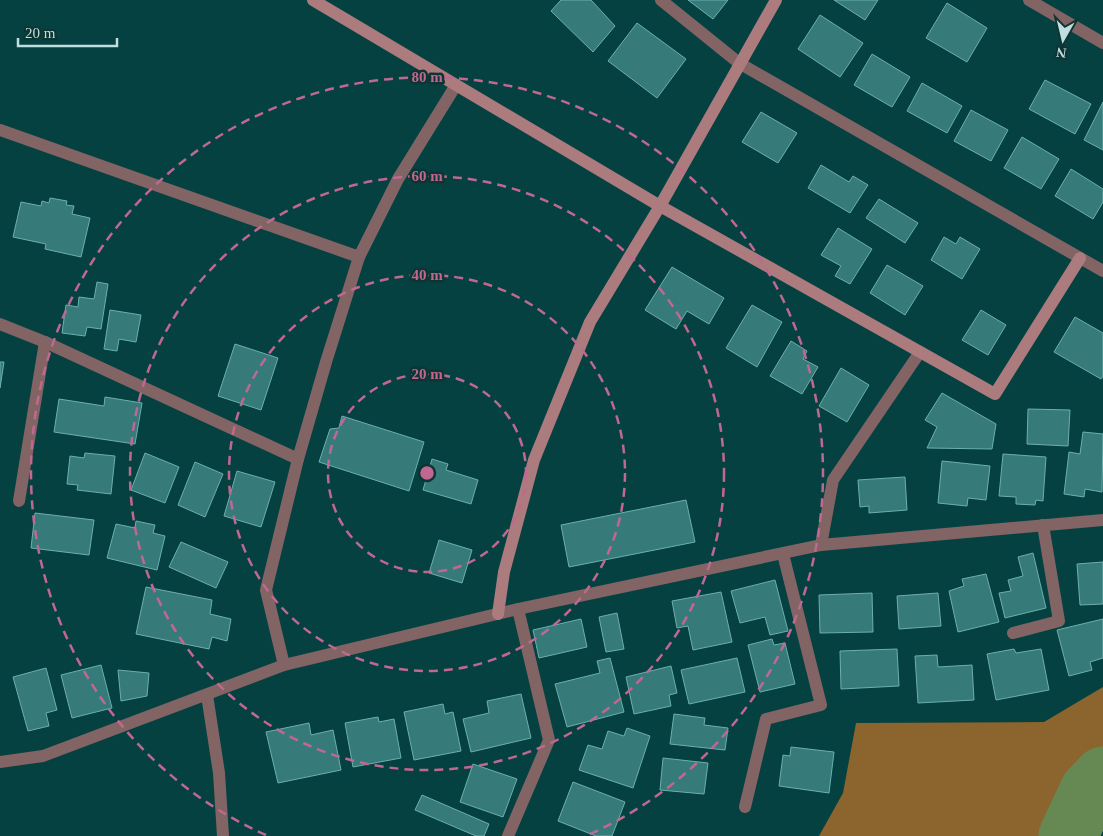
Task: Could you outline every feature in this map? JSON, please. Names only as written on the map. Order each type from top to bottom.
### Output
[{"type":"street","points":[[312,0],[660,206],[995,394],[1080,258]]},
{"type":"street","points":[[661,0],[739,63],[1103,271]]},
{"type":"street","points":[[498,614],[504,572],[534,460],[590,322],[660,206],[776,0]]},
{"type":"street","points":[[1029,0],[1103,43]]},
{"type":"street","points":[[284,665],[266,590],[298,459],[326,362],[359,258],[398,179],[456,85]]},
{"type":"street","points":[[0,130],[359,258]]},
{"type":"street","points":[[0,324],[45,342],[298,459]]},
{"type":"street","points":[[18,500],[45,342]]},
{"type":"street","points":[[821,545],[833,480],[920,352]]},
{"type":"street","points":[[0,762],[43,756],[284,665],[518,609],[821,545],[1103,520]]},
{"type":"street","points":[[1013,633],[1059,621],[1043,525]]},
{"type":"street","points":[[745,806],[766,719],[821,705],[783,554]]},
{"type":"street","points":[[508,836],[549,740],[518,609]]},
{"type":"street","points":[[207,695],[220,773],[223,836]]},
{"type":"shaded area","points":[[1103,687],[1103,796],[1053,814],[1045,836],[819,836],[843,793],[856,723],[1044,722]]},
{"type":"building","points":[[561,0],[591,0],[615,26],[593,52],[551,11]]},
{"type":"building","points":[[688,0],[728,0],[713,19]]},
{"type":"building","points":[[834,0],[878,0],[865,20]]},
{"type":"building","points":[[947,3],[987,28],[967,62],[926,38]]},
{"type":"building","points":[[820,15],[863,43],[840,77],[798,49]]},
{"type":"building","points":[[637,23],[686,59],[657,98],[608,61]]},
{"type":"building","points":[[872,54],[910,77],[892,107],[854,85]]},
{"type":"building","points":[[1045,80],[1091,104],[1075,134],[1029,109]]},
{"type":"building","points":[[922,83],[962,106],[947,133],[907,111]]},
{"type":"building","points":[[1103,102],[1103,150],[1084,140]]},
{"type":"building","points":[[971,110],[1008,130],[991,161],[954,141]]},
{"type":"building","points":[[761,112],[797,133],[778,163],[742,142]]},
{"type":"building","points":[[1022,137],[1059,159],[1041,189],[1004,168]]},
{"type":"building","points":[[821,165],[849,182],[853,176],[868,185],[850,213],[808,188]]},
{"type":"building","points":[[1071,169],[1103,189],[1103,202],[1093,219],[1055,196]]},
{"type":"building","points":[[50,198],[67,201],[66,205],[74,206],[72,214],[90,218],[81,257],[45,249],[46,244],[13,237],[21,202],[41,206],[42,201],[49,203]]},
{"type":"building","points":[[879,199],[918,223],[905,243],[866,218]]},
{"type":"building","points":[[838,228],[872,249],[850,284],[835,276],[841,266],[821,255]]},
{"type":"building","points":[[944,237],[956,244],[960,237],[980,249],[962,279],[931,260]]},
{"type":"building","points":[[887,265],[923,286],[905,315],[870,293]]},
{"type":"building","points":[[672,267],[724,298],[709,324],[687,311],[676,329],[645,310]]},
{"type":"building","points":[[97,282],[108,284],[101,329],[87,327],[85,336],[62,333],[66,305],[78,307],[79,297],[94,299]]},
{"type":"building","points":[[752,305],[782,322],[757,367],[726,348]]},
{"type":"building","points":[[110,310],[141,315],[136,342],[119,339],[117,351],[104,349]]},
{"type":"building","points":[[981,310],[1006,325],[988,355],[962,340]]},
{"type":"building","points":[[1075,317],[1103,333],[1103,376],[1101,379],[1054,352]]},
{"type":"building","points":[[791,341],[807,351],[803,359],[818,367],[802,394],[770,376]]},
{"type":"building","points":[[235,344],[278,358],[261,410],[218,396]]},
{"type":"building","points":[[0,362],[4,362],[0,388]]},
{"type":"building","points":[[841,368],[869,385],[847,422],[819,406]]},
{"type":"building","points":[[942,393],[996,424],[992,449],[927,448],[937,427],[925,420]]},
{"type":"building","points":[[105,397],[142,403],[135,444],[54,432],[59,399],[104,406]]},
{"type":"building","points":[[1028,409],[1070,410],[1068,446],[1027,444]]},
{"type":"building","points":[[342,416],[424,442],[409,491],[319,462],[330,429],[339,428]]},
{"type":"building","points":[[1083,432],[1103,434],[1102,492],[1085,489],[1084,497],[1064,494],[1069,452],[1080,454]]},
{"type":"building","points":[[85,453],[115,456],[111,494],[77,490],[78,485],[67,484],[70,456],[84,458]]},
{"type":"building","points":[[145,453],[179,467],[165,503],[131,490]]},
{"type":"building","points":[[1003,454],[1046,457],[1043,501],[1036,500],[1035,505],[1016,504],[1016,497],[999,496]]},
{"type":"building","points":[[432,459],[448,464],[446,470],[478,480],[471,504],[423,490]]},
{"type":"building","points":[[942,461],[990,466],[986,500],[968,498],[967,506],[938,503]]},
{"type":"building","points":[[195,462],[223,474],[205,517],[178,505]]},
{"type":"building","points":[[237,471],[275,482],[261,527],[224,516]]},
{"type":"building","points":[[905,477],[907,510],[869,513],[869,506],[860,507],[858,480]]},
{"type":"building","points":[[686,500],[695,542],[569,567],[561,525]]},
{"type":"building","points":[[35,513],[94,520],[89,555],[31,548]]},
{"type":"building","points":[[136,521],[155,525],[153,533],[165,536],[157,570],[107,558],[116,524],[135,528]]},
{"type":"building","points":[[439,540],[472,550],[462,583],[429,573]]},
{"type":"building","points":[[181,542],[228,562],[216,588],[169,567]]},
{"type":"building","points":[[1033,553],[1046,608],[1005,618],[999,593],[1011,591],[1008,580],[1023,576],[1018,557]]},
{"type":"building","points":[[1103,562],[1103,604],[1080,605],[1077,564]]},
{"type":"building","points":[[986,574],[999,622],[958,632],[949,591],[964,586],[962,579]]},
{"type":"building","points":[[775,580],[788,631],[770,635],[765,617],[740,623],[731,591]]},
{"type":"building","points":[[146,587],[212,600],[210,614],[231,619],[227,641],[212,637],[209,649],[136,634]]},
{"type":"building","points":[[721,592],[732,642],[693,650],[688,626],[677,628],[672,601]]},
{"type":"building","points":[[872,593],[873,632],[820,633],[819,595]]},
{"type":"building","points":[[938,593],[941,626],[899,629],[897,596]]},
{"type":"building","points":[[617,613],[624,649],[606,652],[599,617]]},
{"type":"building","points":[[581,619],[587,647],[539,658],[533,630]]},
{"type":"building","points":[[1103,619],[1103,658],[1090,662],[1092,670],[1069,676],[1057,630]]},
{"type":"building","points":[[772,639],[774,645],[785,643],[795,684],[760,692],[748,645]]},
{"type":"building","points":[[897,649],[899,686],[841,689],[840,651]]},
{"type":"building","points":[[1014,649],[1016,653],[1041,649],[1049,690],[996,700],[987,654]]},
{"type":"building","points":[[937,655],[938,667],[972,665],[974,700],[918,703],[915,656]]},
{"type":"building","points":[[610,658],[624,712],[567,727],[555,684],[600,673],[597,661]]},
{"type":"building","points":[[737,658],[745,692],[689,704],[681,670]]},
{"type":"building","points":[[101,665],[112,708],[72,718],[61,675]]},
{"type":"building","points":[[671,666],[677,693],[669,695],[671,706],[634,714],[626,677]]},
{"type":"building","points":[[46,668],[57,710],[46,713],[49,726],[28,731],[13,677]]},
{"type":"building","points":[[118,670],[149,673],[147,696],[121,701]]},
{"type":"building","points":[[521,694],[531,738],[471,752],[463,719],[489,713],[487,701]]},
{"type":"building","points":[[443,704],[445,714],[453,712],[461,751],[414,760],[404,712]]},
{"type":"building","points":[[674,714],[705,718],[704,725],[728,728],[725,750],[670,744]]},
{"type":"building","points":[[378,717],[379,722],[394,719],[401,758],[353,767],[345,723]]},
{"type":"building","points":[[309,723],[311,735],[333,730],[341,770],[278,783],[266,732]]},
{"type":"building","points":[[627,728],[650,736],[633,788],[579,770],[588,745],[602,749],[608,731],[624,736]]},
{"type":"building","points":[[791,747],[834,752],[829,793],[779,786],[783,755],[790,756]]},
{"type":"building","points":[[663,758],[708,763],[704,794],[660,790]]},
{"type":"building","points":[[473,764],[517,779],[503,817],[460,802]]},
{"type":"building","points":[[573,782],[625,802],[612,836],[596,836],[558,821]]},
{"type":"building","points":[[422,795],[489,824],[484,836],[476,836],[415,810]]},
{"type":"waterway","points":[[1068,836],[1089,791],[1103,776]]}]
